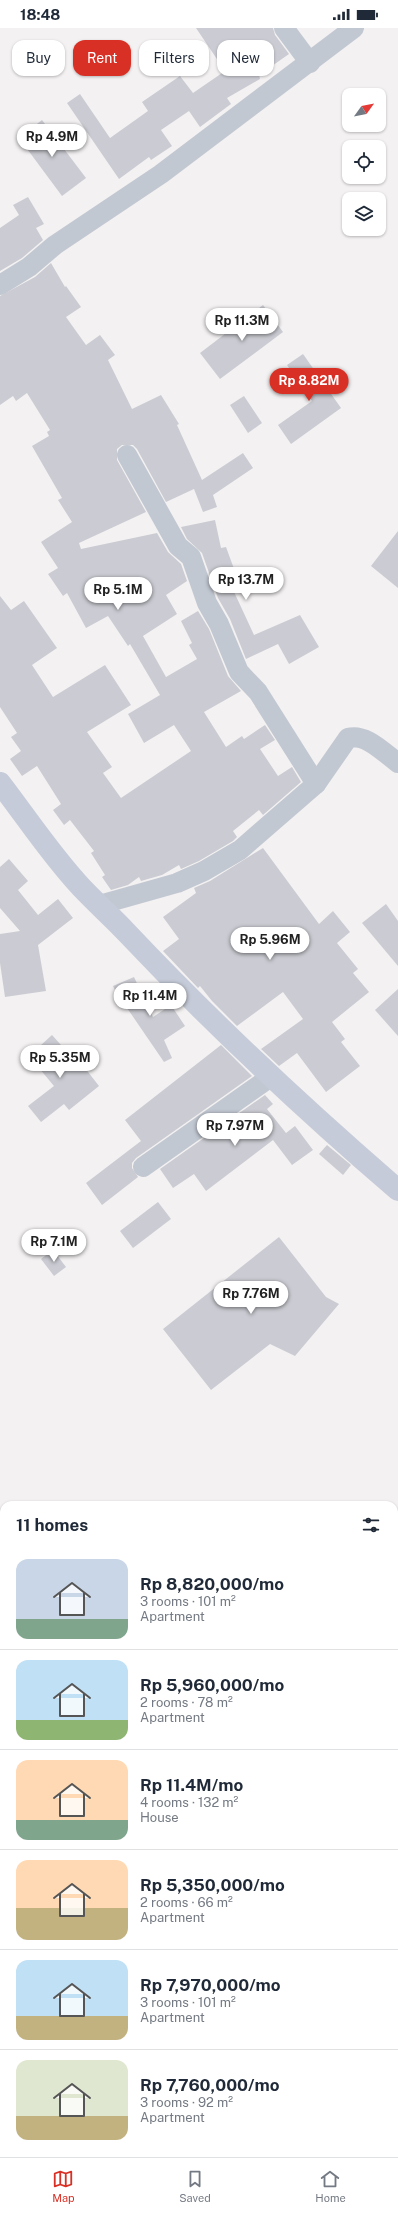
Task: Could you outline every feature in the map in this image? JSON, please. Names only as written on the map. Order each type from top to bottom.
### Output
[{"type":"street","points":[[284,28],[310,63]]},
{"type":"street","points":[[0,286],[29,267],[56,245],[161,174],[310,63],[354,28]]},
{"type":"street","points":[[127,455],[178,546],[191,557],[207,603],[219,624],[239,672],[258,692],[316,784]]},
{"type":"street","points":[[98,905],[177,883],[204,871],[240,850],[316,784],[348,738],[355,736],[363,738],[398,763]]},
{"type":"street","points":[[0,783],[29,820],[45,845],[98,905],[189,997],[272,1076],[398,1190]]},
{"type":"street","points":[[143,1167],[272,1076]]},
{"type":"building","points":[[196,28],[273,28],[275,35],[289,54],[274,64],[274,40],[217,40],[217,59],[209,47],[209,40],[204,40]]},
{"type":"building","points":[[180,76],[193,93],[218,76],[259,76],[260,79],[227,98],[231,104],[200,127],[189,111],[161,130],[172,146],[151,160],[149,157],[119,179],[67,103],[80,94],[110,138],[148,111],[142,102]]},
{"type":"building","points":[[42,120],[86,178],[62,196],[19,138]]},
{"type":"building","points":[[28,197],[44,224],[36,228],[43,240],[22,258],[0,271],[0,228],[19,215],[13,205]]},
{"type":"building","points":[[51,263],[65,287],[66,286],[81,307],[66,317],[86,345],[100,335],[115,355],[108,360],[132,409],[161,395],[179,424],[177,425],[202,480],[243,453],[253,468],[213,495],[217,507],[203,512],[194,489],[166,502],[137,449],[133,445],[122,445],[117,449],[117,460],[146,512],[79,543],[81,549],[157,533],[168,552],[181,564],[187,581],[166,595],[177,614],[143,636],[166,677],[197,659],[189,645],[192,643],[181,621],[198,611],[209,629],[228,676],[241,691],[204,712],[226,747],[242,736],[244,739],[265,725],[275,740],[260,749],[278,776],[292,767],[301,782],[263,815],[259,810],[233,831],[237,837],[233,841],[199,861],[181,869],[179,865],[162,875],[141,881],[139,877],[128,885],[111,890],[102,877],[105,875],[91,853],[94,851],[70,820],[64,825],[53,810],[61,804],[37,766],[22,776],[10,759],[21,751],[11,737],[17,733],[0,707],[0,596],[11,610],[24,601],[57,648],[32,665],[53,697],[105,665],[131,705],[87,732],[112,767],[103,773],[121,798],[191,751],[174,725],[144,743],[128,714],[160,695],[130,644],[128,646],[108,616],[86,628],[67,593],[63,596],[48,574],[58,568],[41,542],[72,522],[58,500],[62,498],[32,446],[49,436],[47,432],[50,430],[27,393],[16,401],[13,396],[0,405],[0,296],[35,277]]},
{"type":"building","points":[[263,305],[283,332],[220,379],[200,353]]},
{"type":"building","points":[[303,354],[341,408],[291,444],[278,425],[312,401],[287,365]]},
{"type":"building","points":[[244,396],[262,423],[248,433],[230,405]]},
{"type":"building","points":[[215,520],[221,548],[226,547],[237,577],[229,581],[254,635],[300,615],[319,647],[289,664],[278,644],[246,659],[230,619],[218,598],[202,553],[187,539],[181,527]]},
{"type":"building","points":[[398,531],[398,588],[371,566]]},
{"type":"building","points":[[263,848],[319,924],[333,911],[350,932],[337,943],[358,969],[353,973],[369,992],[332,1022],[345,1039],[341,1042],[360,1066],[326,1092],[297,1053],[279,1066],[261,1049],[303,1019],[283,992],[237,1026],[212,1001],[200,986],[198,988],[163,951],[179,939],[163,917],[196,893],[194,888],[210,881]]},
{"type":"building","points":[[9,859],[28,881],[18,890],[38,915],[58,899],[73,918],[38,945],[46,991],[5,997],[0,963],[0,934],[20,931],[0,908],[0,867]]},
{"type":"building","points":[[386,904],[398,921],[398,966],[362,923]]},
{"type":"building","points":[[134,977],[153,1017],[171,1005],[185,1026],[164,1040],[172,1058],[164,1062],[125,1005],[123,1006],[113,986]]},
{"type":"building","points":[[398,989],[398,1036],[375,1010]]},
{"type":"building","points":[[52,1035],[79,1065],[81,1063],[99,1086],[69,1110],[64,1104],[41,1122],[28,1106],[54,1086],[29,1056]]},
{"type":"building","points":[[221,1045],[252,1076],[136,1158],[132,1163],[132,1168],[138,1177],[102,1205],[86,1183],[141,1141],[125,1120]]},
{"type":"building","points":[[265,1095],[273,1104],[267,1109],[286,1133],[295,1126],[313,1150],[292,1165],[273,1140],[206,1191],[194,1174],[173,1188],[160,1169]]},
{"type":"building","points":[[327,1145],[351,1165],[343,1175],[319,1154]]},
{"type":"building","points":[[158,1202],[171,1219],[133,1248],[120,1231]]},
{"type":"building","points":[[279,1237],[326,1297],[339,1304],[295,1356],[270,1344],[211,1390],[163,1329]]},
{"type":"building","points":[[53,1250],[66,1267],[54,1276],[41,1259]]}]
